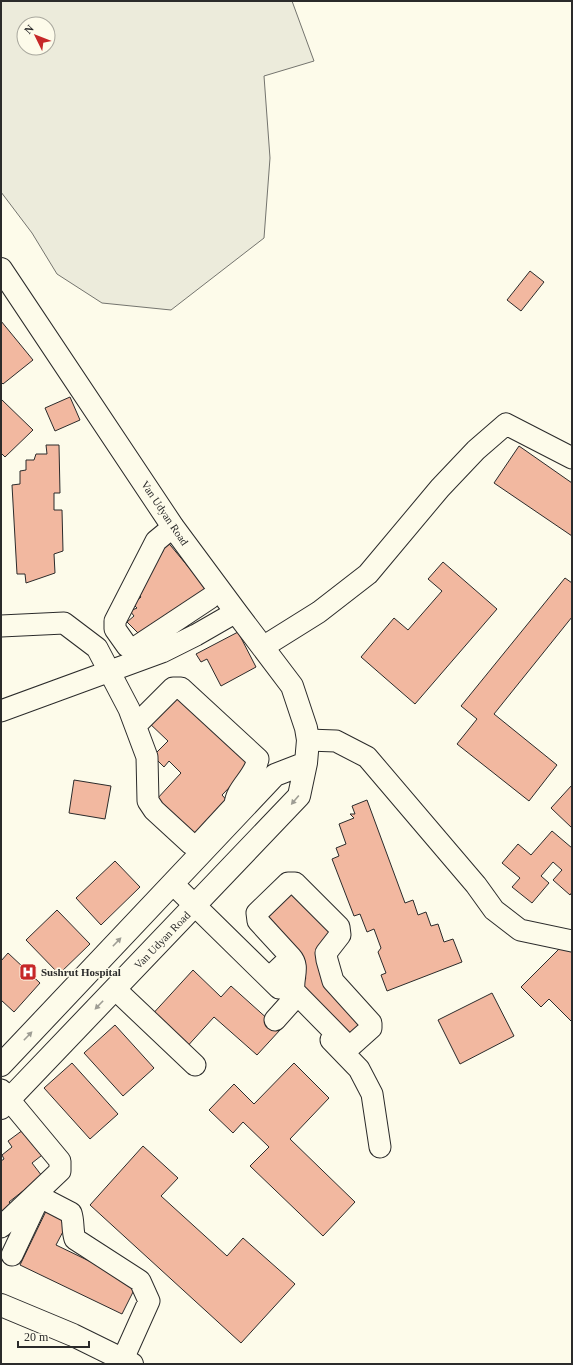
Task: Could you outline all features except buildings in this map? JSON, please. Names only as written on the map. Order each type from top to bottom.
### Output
[{"type":"street","name":"Van Udyan Road","points":[[1,269],[173,527],[292,686],[306,728],[308,740],[306,763],[299,796],[115,989],[4,1099]]},
{"type":"street","points":[[262,647],[320,612],[368,574],[440,488],[476,450],[506,424],[572,458]]},
{"type":"street","points":[[173,527],[156,541],[115,621],[115,629],[128,646],[136,647],[158,644],[196,634],[236,612]]},
{"type":"street","points":[[1,711],[109,670],[158,644],[185,614],[210,598]]},
{"type":"street","points":[[185,614],[196,634]]},
{"type":"street","points":[[1,626],[64,623],[97,648],[136,725],[147,757],[148,801],[154,810],[191,844],[199,844],[235,805],[236,798],[257,767],[258,759],[181,688],[173,688],[136,725]]},
{"type":"street","points":[[308,740],[336,741],[367,757],[476,885],[494,910],[520,930],[572,941]]},
{"type":"street","points":[[1,1065],[275,775],[306,763]]},
{"type":"street","points":[[288,883],[295,883],[339,927],[340,935],[326,953],[330,973],[333,981],[371,1022],[371,1028],[352,1045],[347,1045],[294,991],[293,984],[296,967],[291,957],[258,921],[257,913],[288,883]]},
{"type":"street","points":[[173,884],[359,1069],[372,1094],[380,1148]]},
{"type":"street","points":[[269,978],[291,957]]},
{"type":"street","points":[[115,989],[195,1065]]},
{"type":"street","points":[[277,1022],[295,1004]]},
{"type":"street","points":[[1,1227],[60,1171],[60,1161],[4,1099]]},
{"type":"street","points":[[1,1305],[73,1335],[128,1362],[149,1301],[140,1281],[75,1239],[72,1232],[72,1213],[44,1199],[37,1202],[12,1255]]},
{"type":"shaded area","points":[[1,1],[292,1],[314,61],[264,76],[270,158],[264,238],[171,310],[102,303],[57,274],[32,233],[1,192]]},
{"type":"place","name":"Sushrut Hospital","points":[[28,972]]}]
